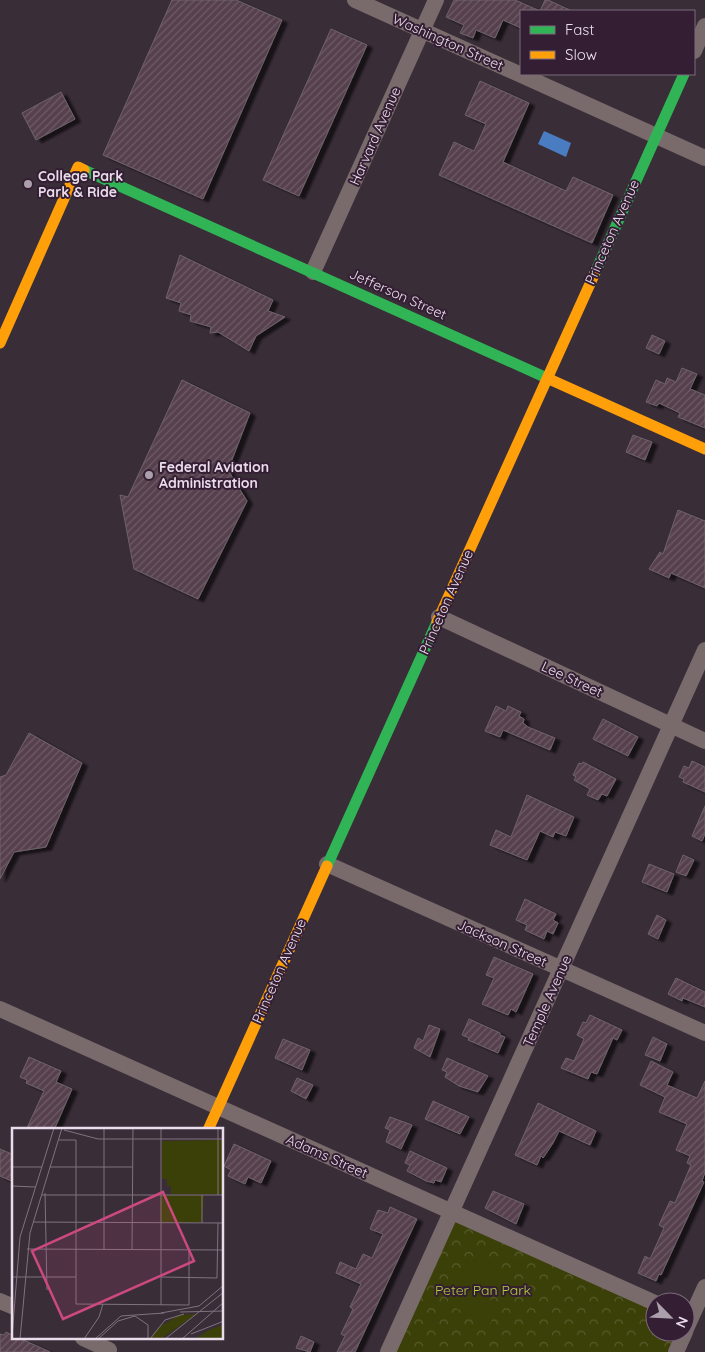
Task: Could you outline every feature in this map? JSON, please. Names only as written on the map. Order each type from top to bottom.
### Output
[{"type":"street","name":"Washington Street","points":[[356,0],[520,74]]},
{"type":"street","name":"Harvard Avenue","points":[[313,272],[436,0]]},
{"type":"street","points":[[695,49],[705,26]]},
{"type":"street","name":"Washington Street","points":[[521,75],[705,158]]},
{"type":"street","name":"Princeton Avenue","points":[[209,1128],[684,75]]},
{"type":"street","name":"Jefferson Street","points":[[0,343],[78,167],[705,449]]},
{"type":"street","name":"Lee Street","points":[[439,617],[705,741]]},
{"type":"street","name":"Temple Avenue","points":[[388,1352],[705,650]]},
{"type":"street","name":"Jackson Street","points":[[328,864],[705,1033]]},
{"type":"street","name":"Adams Street","points":[[0,1009],[645,1299]]},
{"type":"street","points":[[695,1312],[705,1287]]},
{"type":"street","points":[[0,1301],[12,1306]]},
{"type":"street","points":[[89,1340],[110,1347]]},
{"type":"green space","name":"Peter Pan Park","points":[[449,1207],[645,1294],[645,1342],[680,1342],[675,1352],[389,1352]]},
{"type":"green space","points":[[469,1257],[512,1277],[502,1297],[460,1277]]},
{"type":"green space","points":[[457,1284],[499,1304],[490,1324],[447,1304]]},
{"type":"water","points":[[544,131],[571,143],[566,157],[538,144]]},
{"type":"building","points":[[172,0],[236,0],[282,20],[203,199],[103,155]]},
{"type":"building","points":[[454,0],[515,0],[538,10],[520,10],[520,28],[503,20],[495,38],[476,30],[473,38],[460,33],[464,25],[446,17]]},
{"type":"building","points":[[545,0],[548,0],[570,10],[540,10]]},
{"type":"building","points":[[331,29],[367,45],[299,196],[263,180]]},
{"type":"building","points":[[480,81],[529,103],[503,162],[566,191],[573,177],[613,195],[592,243],[439,175],[454,142],[474,151],[486,124],[465,115]]},
{"type":"building","points":[[61,92],[75,119],[36,140],[22,113]]},
{"type":"building","points":[[180,255],[273,300],[268,311],[285,317],[256,336],[249,351],[218,332],[210,333],[211,327],[190,321],[191,315],[179,311],[181,303],[166,298]]},
{"type":"building","points":[[652,335],[665,341],[659,354],[646,348]]},
{"type":"building","points":[[682,368],[697,374],[690,389],[705,395],[705,428],[678,417],[680,413],[659,403],[657,406],[646,402],[656,380],[665,384],[667,378],[676,382]]},
{"type":"building","points":[[182,380],[250,413],[228,470],[247,501],[198,599],[134,569],[120,495],[128,497]]},
{"type":"building","points":[[633,435],[652,442],[645,460],[626,452]]},
{"type":"building","points":[[678,510],[705,521],[705,588],[671,573],[669,578],[649,569],[660,552],[663,554]]},
{"type":"building","points":[[496,706],[506,711],[508,706],[521,712],[519,716],[524,719],[523,723],[528,727],[555,738],[550,750],[503,730],[500,737],[485,731]]},
{"type":"building","points":[[603,719],[638,737],[628,756],[593,739]]},
{"type":"building","points":[[29,733],[82,763],[46,847],[14,852],[0,879],[0,777],[6,775]]},
{"type":"building","points":[[692,761],[705,767],[705,792],[683,782],[684,779],[679,777],[684,766],[689,768]]},
{"type":"building","points":[[583,762],[616,779],[607,796],[602,794],[598,800],[587,795],[590,789],[574,780],[576,777],[573,775],[579,763],[582,764]]},
{"type":"building","points":[[527,795],[574,817],[566,836],[555,832],[553,837],[540,831],[527,860],[490,845],[496,830],[511,837]]},
{"type":"building","points":[[705,806],[705,834],[702,841],[692,836]]},
{"type":"building","points":[[683,855],[694,860],[686,876],[676,872]]},
{"type":"building","points":[[649,864],[674,874],[667,892],[642,882]]},
{"type":"building","points":[[525,899],[556,914],[553,920],[558,923],[553,934],[547,931],[544,939],[525,930],[527,925],[516,920]]},
{"type":"building","points":[[657,915],[666,920],[658,939],[648,934]]},
{"type":"building","points":[[494,957],[533,974],[516,1012],[511,1009],[508,1015],[482,1004],[494,978],[486,975]]},
{"type":"building","points":[[676,978],[705,992],[705,1007],[683,998],[682,1001],[668,994]]},
{"type":"building","points":[[590,1015],[622,1030],[617,1040],[613,1038],[597,1074],[591,1072],[588,1079],[561,1068],[566,1058],[574,1061],[584,1039],[577,1035],[583,1022],[586,1023]]},
{"type":"building","points":[[469,1019],[505,1037],[498,1053],[468,1040],[469,1038],[462,1035]]},
{"type":"building","points":[[429,1025],[440,1029],[430,1057],[414,1048],[418,1038],[423,1041]]},
{"type":"building","points":[[653,1037],[667,1044],[660,1061],[645,1055]]},
{"type":"building","points":[[283,1039],[310,1050],[302,1070],[275,1058]]},
{"type":"building","points":[[29,1057],[61,1071],[56,1082],[72,1089],[55,1128],[27,1128],[44,1091],[26,1083],[27,1080],[20,1077]]},
{"type":"building","points":[[447,1058],[488,1076],[478,1092],[459,1086],[445,1077],[447,1072],[442,1070]]},
{"type":"building","points":[[651,1061],[673,1072],[667,1085],[697,1098],[705,1081],[705,1172],[702,1181],[704,1182],[661,1275],[659,1274],[656,1281],[638,1273],[645,1256],[650,1259],[664,1228],[659,1225],[670,1201],[675,1203],[691,1165],[687,1163],[690,1156],[676,1150],[687,1124],[659,1112],[665,1097],[640,1085]]},
{"type":"building","points":[[297,1078],[313,1085],[306,1099],[291,1091]]},
{"type":"building","points":[[433,1101],[469,1117],[460,1134],[425,1119]]},
{"type":"building","points":[[538,1103],[596,1131],[590,1145],[559,1131],[543,1158],[541,1156],[537,1165],[515,1155]]},
{"type":"building","points":[[390,1117],[412,1125],[401,1149],[386,1142],[390,1130],[385,1128]]},
{"type":"building","points":[[234,1144],[271,1161],[261,1183],[248,1177],[245,1184],[228,1176],[231,1170],[224,1166]]},
{"type":"building","points":[[0,1149],[12,1154],[12,1181],[0,1176]]},
{"type":"building","points":[[410,1151],[447,1168],[441,1182],[435,1180],[434,1183],[426,1181],[407,1171],[410,1165],[405,1163]]},
{"type":"building","points":[[493,1191],[524,1204],[516,1224],[485,1208]]},
{"type":"building","points":[[390,1207],[417,1219],[355,1352],[337,1352],[345,1336],[341,1334],[353,1309],[350,1307],[361,1284],[336,1273],[340,1262],[356,1269],[363,1254],[372,1258],[383,1234],[370,1229],[378,1210],[388,1213]]},
{"type":"building","points":[[6,1332],[12,1335],[12,1340],[23,1340],[50,1352],[0,1352],[0,1334],[4,1335]]},
{"type":"building","points":[[301,1336],[314,1342],[310,1352],[296,1348]]},
{"type":"traffic: fast","points":[[594,275],[684,75]]},
{"type":"traffic: fast","points":[[84,170],[549,379]]},
{"type":"traffic: fast","points":[[327,866],[437,622]]},
{"type":"traffic: slow","points":[[0,343],[78,167],[84,170]]},
{"type":"traffic: slow","points":[[437,622],[594,275]]},
{"type":"traffic: slow","points":[[549,379],[705,449]]},
{"type":"traffic: slow","points":[[209,1128],[327,866]]},
{"type":"place","name":"College Park Park & Ride","points":[[28,184]]},
{"type":"place","name":"Federal Aviation Administration","points":[[149,475]]}]
